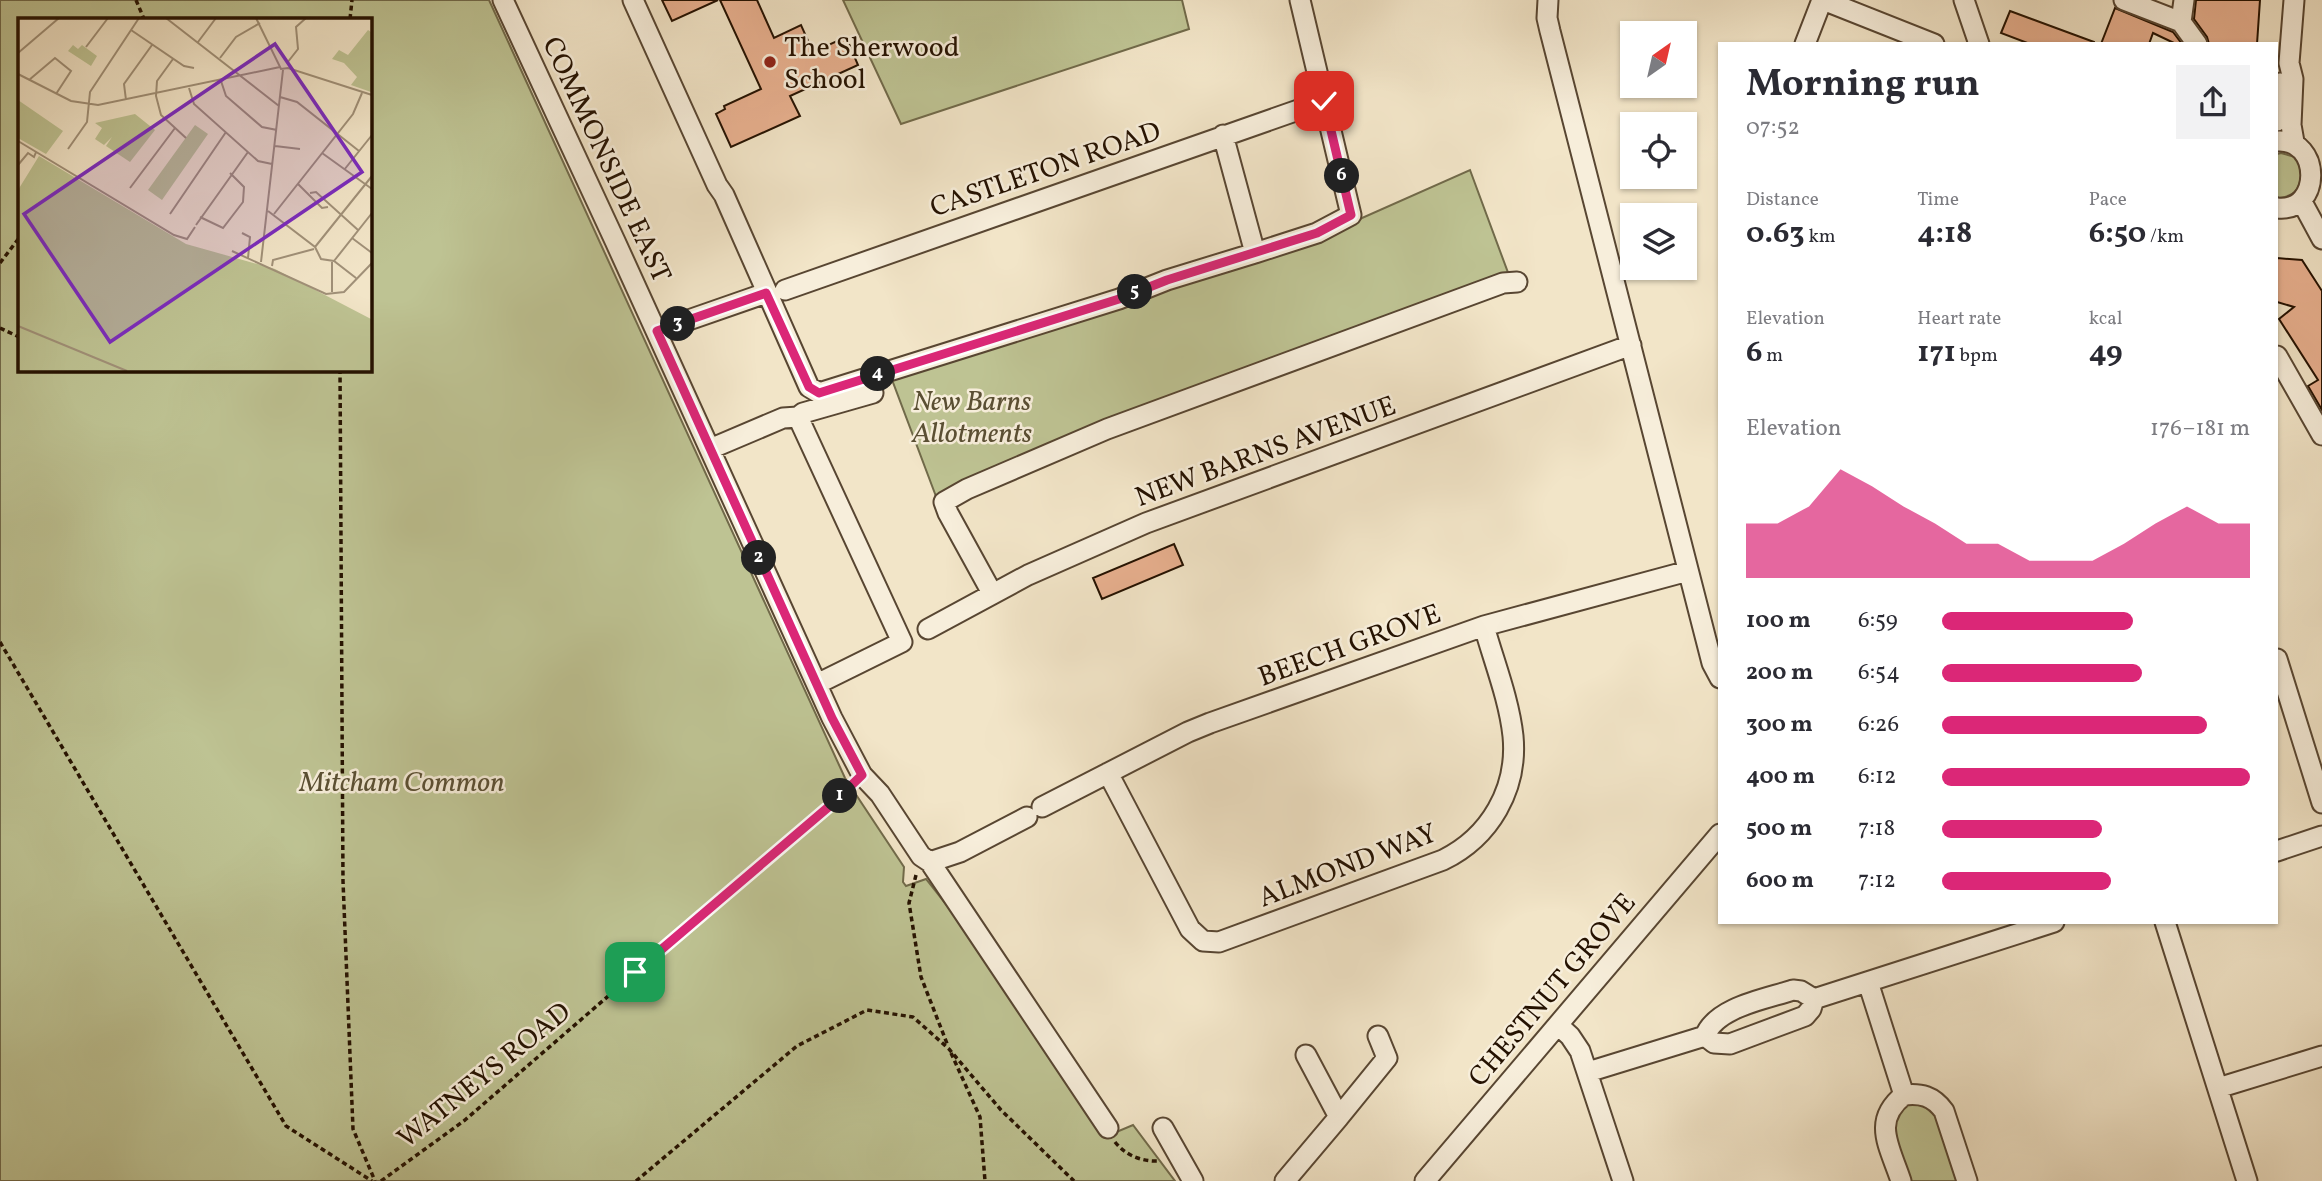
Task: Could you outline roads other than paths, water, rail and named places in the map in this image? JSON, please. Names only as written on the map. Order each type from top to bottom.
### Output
[{"type":"street","name":"COMMONSIDE EAST","points":[[503,0],[817,684],[862,775],[880,794],[1108,1128]]},
{"type":"street","points":[[633,0],[717,186],[776,291],[809,387],[819,393],[1119,299],[1167,280],[1317,233],[1351,215],[1300,0]]},
{"type":"street","points":[[1548,0],[1547,18],[1550,31],[1712,663],[1718,674]]},
{"type":"street","points":[[1806,42],[1823,0],[1929,42]]},
{"type":"street","points":[[1964,0],[1978,42]]},
{"type":"street","points":[[2124,0],[2181,22],[2196,42]]},
{"type":"street","points":[[2181,22],[2184,0]]},
{"type":"street","points":[[2278,208],[2289,208],[2302,202],[2314,189],[2319,166],[2311,155],[2281,141],[2291,125],[2293,79],[2288,63],[2294,0]]},
{"type":"street","points":[[2278,110],[2281,76],[2288,63]]},
{"type":"street","name":"CASTLETON ROAD","points":[[657,331],[1324,101]]},
{"type":"street","points":[[1223,135],[1255,253]]},
{"type":"street","points":[[2302,202],[2322,239]]},
{"type":"street","points":[[992,593],[944,502],[967,489],[1107,429],[1503,283],[1517,282]]},
{"type":"street","name":"NEW BARNS AVENUE","points":[[928,629],[992,593],[1083,549],[1146,523],[1630,345]]},
{"type":"street","points":[[2278,358],[2322,435]]},
{"type":"street","points":[[710,449],[783,418],[798,417],[803,413],[873,393]]},
{"type":"street","points":[[798,417],[902,642],[817,684]]},
{"type":"street","name":"BEECH GROVE","points":[[925,859],[960,852],[1188,732],[1484,626],[1688,571]]},
{"type":"street","name":"ALMOND WAY","points":[[1108,773],[1189,929],[1203,941],[1219,942],[1443,860],[1467,846],[1496,814],[1512,771],[1513,737],[1510,720],[1484,626]]},
{"type":"street","points":[[2278,662],[2322,803]]},
{"type":"street","name":"CHESTNUT GROVE","points":[[1426,1181],[1718,836]]},
{"type":"street","points":[[2278,851],[2322,836]]},
{"type":"street","points":[[1705,1035],[1708,1027],[1726,1013],[1793,990],[1801,991],[1814,999],[2048,924]]},
{"type":"street","points":[[2166,924],[2247,1181]]},
{"type":"street","points":[[1868,982],[1904,1095]]},
{"type":"street","points":[[1705,1035],[1714,1043],[1730,1044],[1805,1016],[1814,999]]},
{"type":"street","points":[[1558,1025],[1577,1043],[1623,1181]]},
{"type":"street","points":[[1588,1072],[1705,1035]]},
{"type":"street","points":[[1285,1181],[1387,1058],[1378,1036]]},
{"type":"street","points":[[1306,1055],[1339,1117]]},
{"type":"street","points":[[2218,1088],[2322,1056]]},
{"type":"street","points":[[1901,1181],[1884,1128],[1887,1113],[1904,1095],[1923,1095],[1944,1111],[1967,1181]]},
{"type":"street","points":[[1163,1128],[1193,1181]]},
{"type":"place","name":"The Sherwood School","points":[[770,62]]},
{"type":"park label","name":"New Barns Allotments","points":[[972,416]]},
{"type":"park label","name":"Mitcham Common","points":[[402,781]]}]
